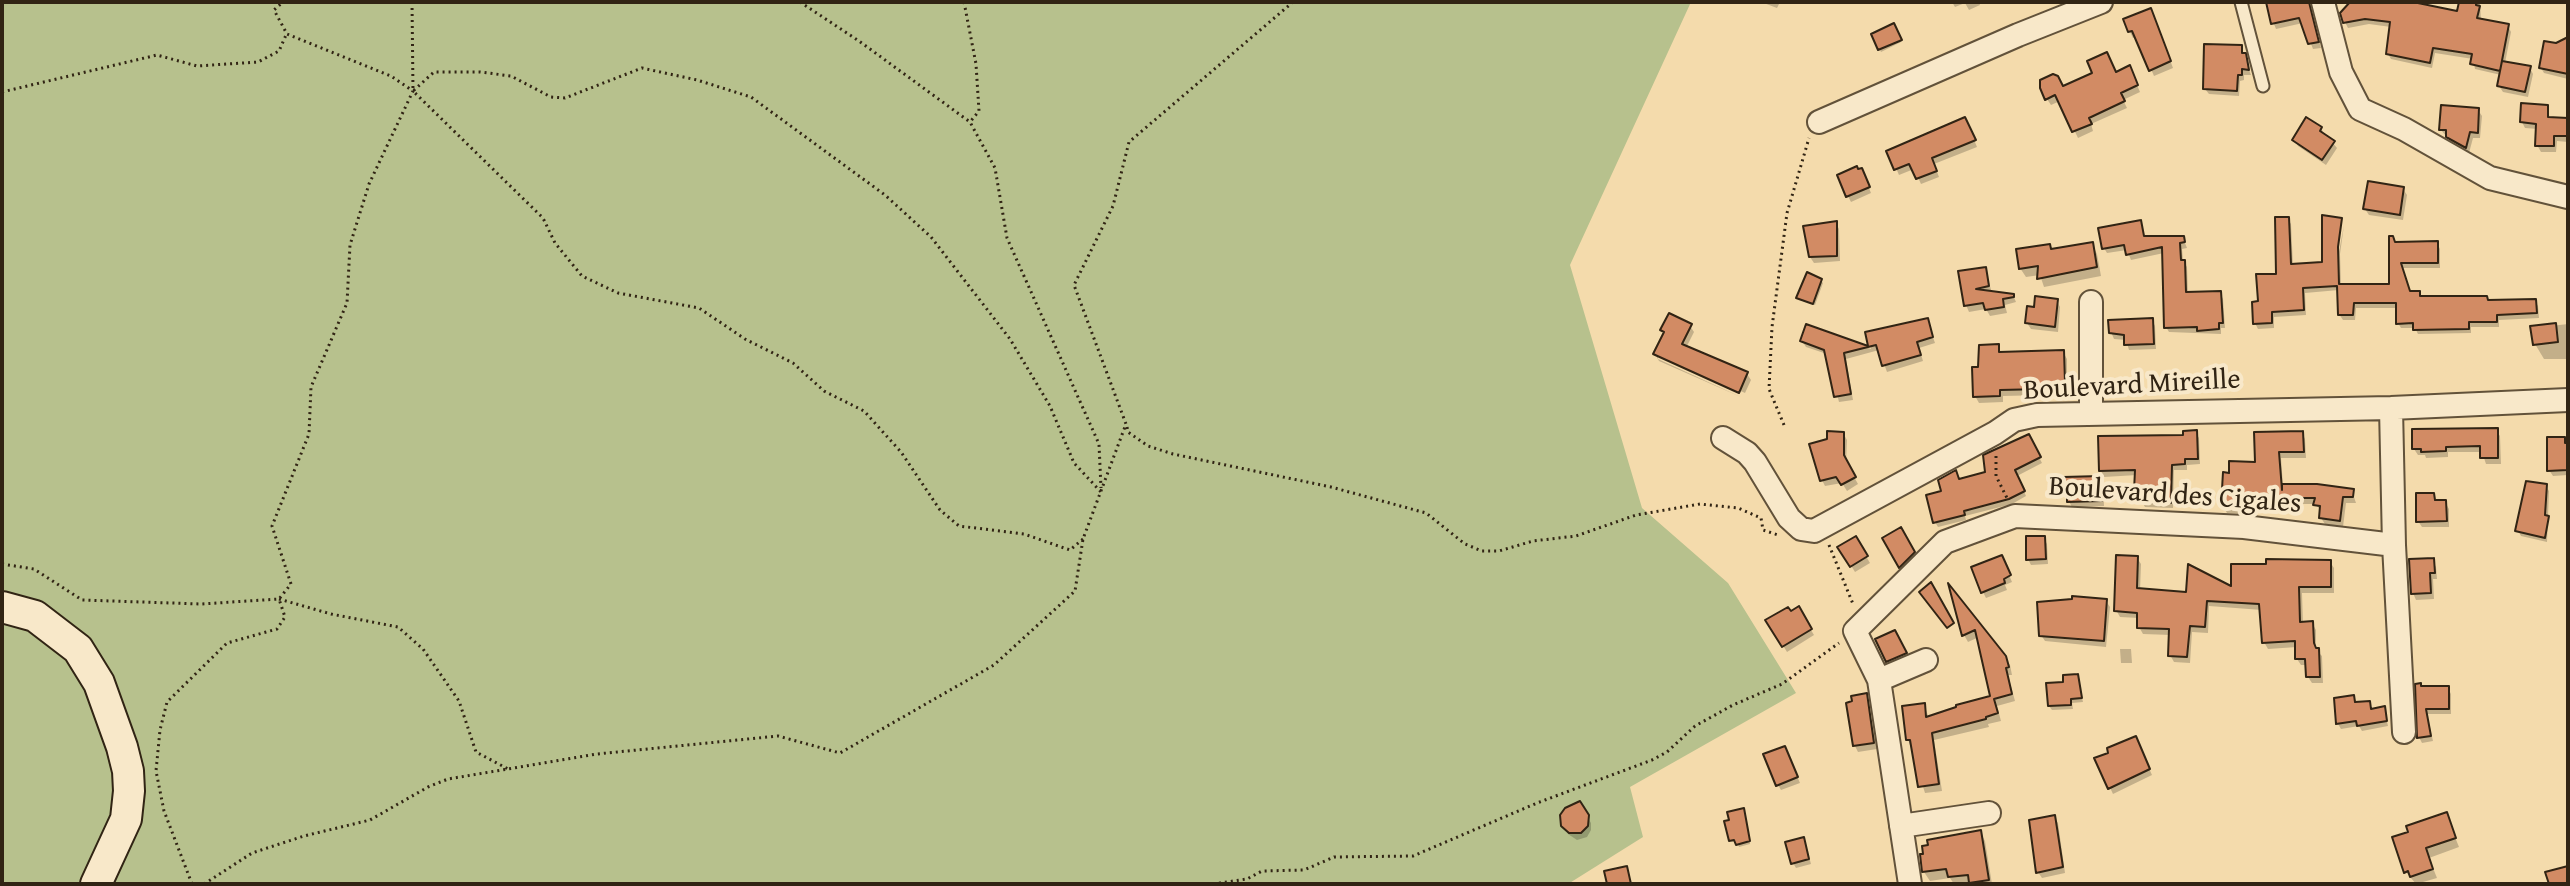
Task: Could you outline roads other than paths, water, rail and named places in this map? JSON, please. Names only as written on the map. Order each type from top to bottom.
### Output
[{"type":"main road","points":[[2,607],[35,616],[78,649],[99,683],[122,747],[129,791],[126,819],[96,884]]},
{"type":"street","points":[[1819,122],[2101,2]]},
{"type":"street","points":[[2323,2],[2341,72],[2360,109],[2404,129],[2490,178],[2568,197]]},
{"type":"street","points":[[2091,302],[2091,414]]},
{"type":"street","name":"Boulevard Mireille","points":[[1723,438],[1747,453],[1781,506],[1811,528],[1995,433],[2014,420],[2037,415],[2391,408],[2568,400]]},
{"type":"street","points":[[2391,408],[2394,545],[2404,732]]},
{"type":"street","name":"Boulevard des Cigales","points":[[1879,680],[1855,631],[1945,542],[2015,516],[2244,527],[2394,545]]},
{"type":"street","points":[[1910,884],[1879,680],[1926,660]]},
{"type":"street","points":[[1901,826],[1989,813]]},
{"type":"lane","points":[[2241,2],[2263,86]]}]
